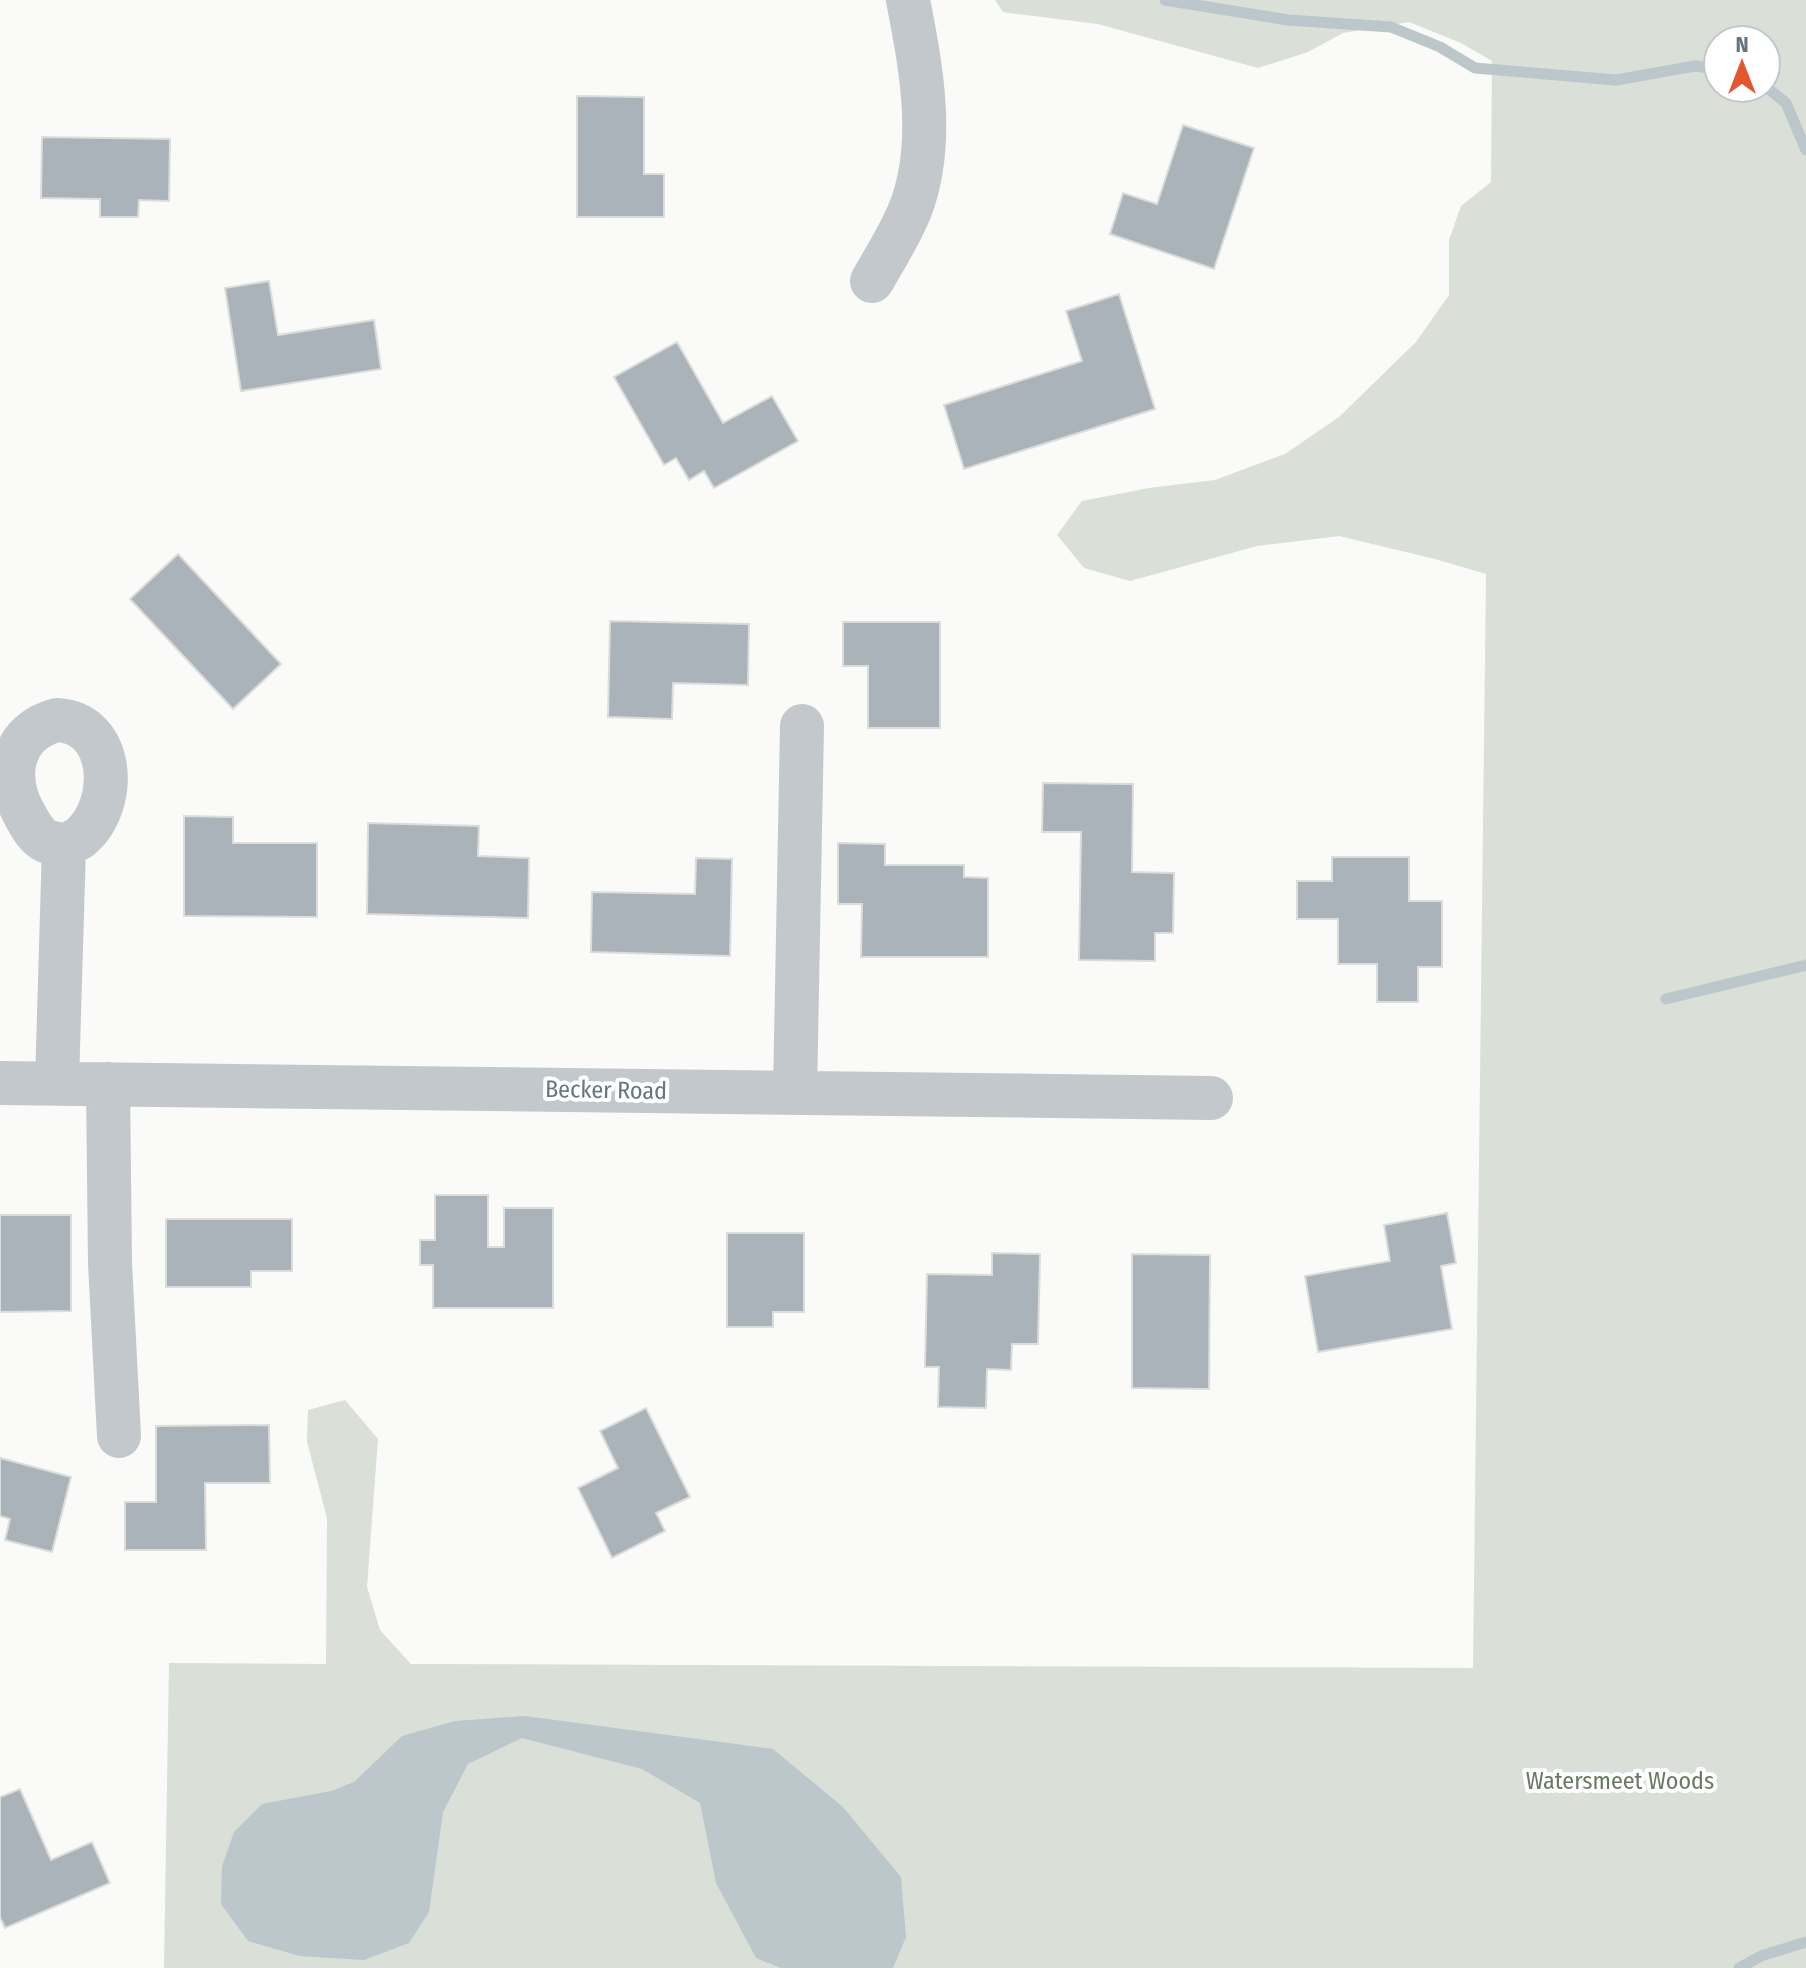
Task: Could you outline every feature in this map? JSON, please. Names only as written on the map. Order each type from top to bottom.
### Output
[{"type":"street","points":[[872,281],[910,209],[921,172],[923,92],[908,0]]},
{"type":"street","points":[[795,1093],[802,726]]},
{"type":"street","points":[[57,1083],[64,846]]},
{"type":"street","name":"Becker Road","points":[[0,1083],[1211,1098]]},
{"type":"street","points":[[108,1084],[110,1263],[119,1436]]},
{"type":"green space","name":"Watersmeet Woods","points":[[995,0],[1806,0],[1806,1968],[164,1968],[169,1663],[326,1664],[327,1518],[307,1442],[308,1410],[345,1400],[378,1439],[367,1587],[380,1630],[411,1664],[1473,1668],[1486,574],[1339,536],[1257,546],[1130,581],[1084,568],[1057,535],[1082,501],[1215,480],[1285,454],[1339,417],[1416,342],[1449,295],[1449,240],[1461,206],[1491,182],[1492,61],[1461,43],[1409,22],[1343,33],[1308,52],[1258,68],[1098,24],[1003,12]]},
{"type":"shaded area","points":[[525,1716],[773,1749],[843,1807],[901,1877],[906,1937],[893,1968],[781,1968],[756,1958],[716,1883],[700,1803],[642,1769],[522,1738],[468,1764],[443,1812],[429,1912],[409,1943],[364,1960],[300,1956],[248,1941],[221,1904],[222,1866],[234,1832],[262,1804],[331,1791],[354,1782],[402,1736],[455,1721]]},
{"type":"building","points":[[577,96],[644,97],[644,174],[664,174],[664,217],[577,217]]},
{"type":"building","points":[[1183,125],[1254,148],[1214,269],[1110,234],[1123,193],[1157,204]]},
{"type":"building","points":[[42,137],[170,139],[169,201],[139,200],[138,217],[100,217],[100,199],[41,198]]},
{"type":"building","points":[[269,281],[278,335],[374,320],[381,369],[241,391],[225,288]]},
{"type":"building","points":[[1119,294],[1155,409],[964,469],[944,405],[1082,361],[1066,311]]},
{"type":"building","points":[[677,342],[723,423],[772,396],[798,441],[714,488],[704,471],[689,480],[676,458],[664,465],[614,377]]},
{"type":"building","points":[[178,554],[281,664],[233,709],[130,599]]},
{"type":"building","points":[[610,621],[749,624],[748,685],[673,683],[672,719],[608,717]]},
{"type":"building","points":[[843,622],[940,622],[940,728],[868,728],[868,666],[843,666]]},
{"type":"building","points":[[1043,783],[1133,784],[1132,872],[1174,873],[1173,933],[1155,933],[1155,961],[1079,960],[1081,832],[1042,832]]},
{"type":"building","points":[[184,816],[233,817],[233,843],[317,843],[317,917],[184,916]]},
{"type":"building","points":[[368,823],[479,826],[478,856],[529,858],[528,918],[367,914]]},
{"type":"building","points":[[838,843],[885,844],[885,865],[964,865],[964,877],[988,878],[988,957],[861,957],[862,904],[838,904]]},
{"type":"building","points":[[1332,857],[1409,857],[1409,901],[1442,901],[1442,967],[1418,967],[1418,1002],[1377,1002],[1377,964],[1338,964],[1338,919],[1297,919],[1297,881],[1332,881]]},
{"type":"building","points":[[696,858],[732,859],[730,956],[591,952],[592,892],[695,894]]},
{"type":"building","points":[[435,1195],[488,1195],[488,1247],[504,1247],[504,1208],[553,1208],[553,1308],[433,1308],[433,1265],[420,1265],[420,1240],[435,1240]]},
{"type":"building","points":[[1447,1213],[1456,1263],[1441,1266],[1452,1329],[1318,1352],[1305,1276],[1390,1261],[1384,1225]]},
{"type":"building","points":[[0,1215],[71,1215],[71,1311],[0,1312]]},
{"type":"building","points":[[166,1219],[292,1219],[292,1271],[251,1271],[251,1287],[166,1287]]},
{"type":"building","points":[[727,1233],[804,1233],[804,1312],[773,1312],[773,1327],[727,1327]]},
{"type":"building","points":[[992,1253],[1040,1254],[1038,1344],[1012,1344],[1011,1370],[987,1369],[986,1408],[938,1407],[939,1367],[925,1367],[927,1274],[992,1275]]},
{"type":"building","points":[[1132,1254],[1210,1255],[1209,1389],[1132,1388]]},
{"type":"building","points":[[646,1408],[690,1497],[656,1513],[665,1531],[612,1558],[578,1488],[618,1468],[600,1431]]},
{"type":"building","points":[[269,1425],[270,1483],[205,1483],[206,1550],[125,1550],[125,1502],[156,1502],[156,1426]]},
{"type":"building","points":[[0,1458],[71,1477],[52,1552],[5,1540],[10,1519],[0,1516]]},
{"type":"building","points":[[20,1789],[51,1860],[92,1842],[110,1883],[5,1928],[0,1917],[0,1797]]},
{"type":"waterway","points":[[1165,0],[1288,20],[1391,27],[1440,47],[1475,68],[1616,80],[1702,67]]},
{"type":"waterway","points":[[1782,100],[1806,150]]},
{"type":"waterway","points":[[1666,999],[1806,965]]},
{"type":"waterway","points":[[1739,1968],[1761,1956],[1806,1942]]}]
